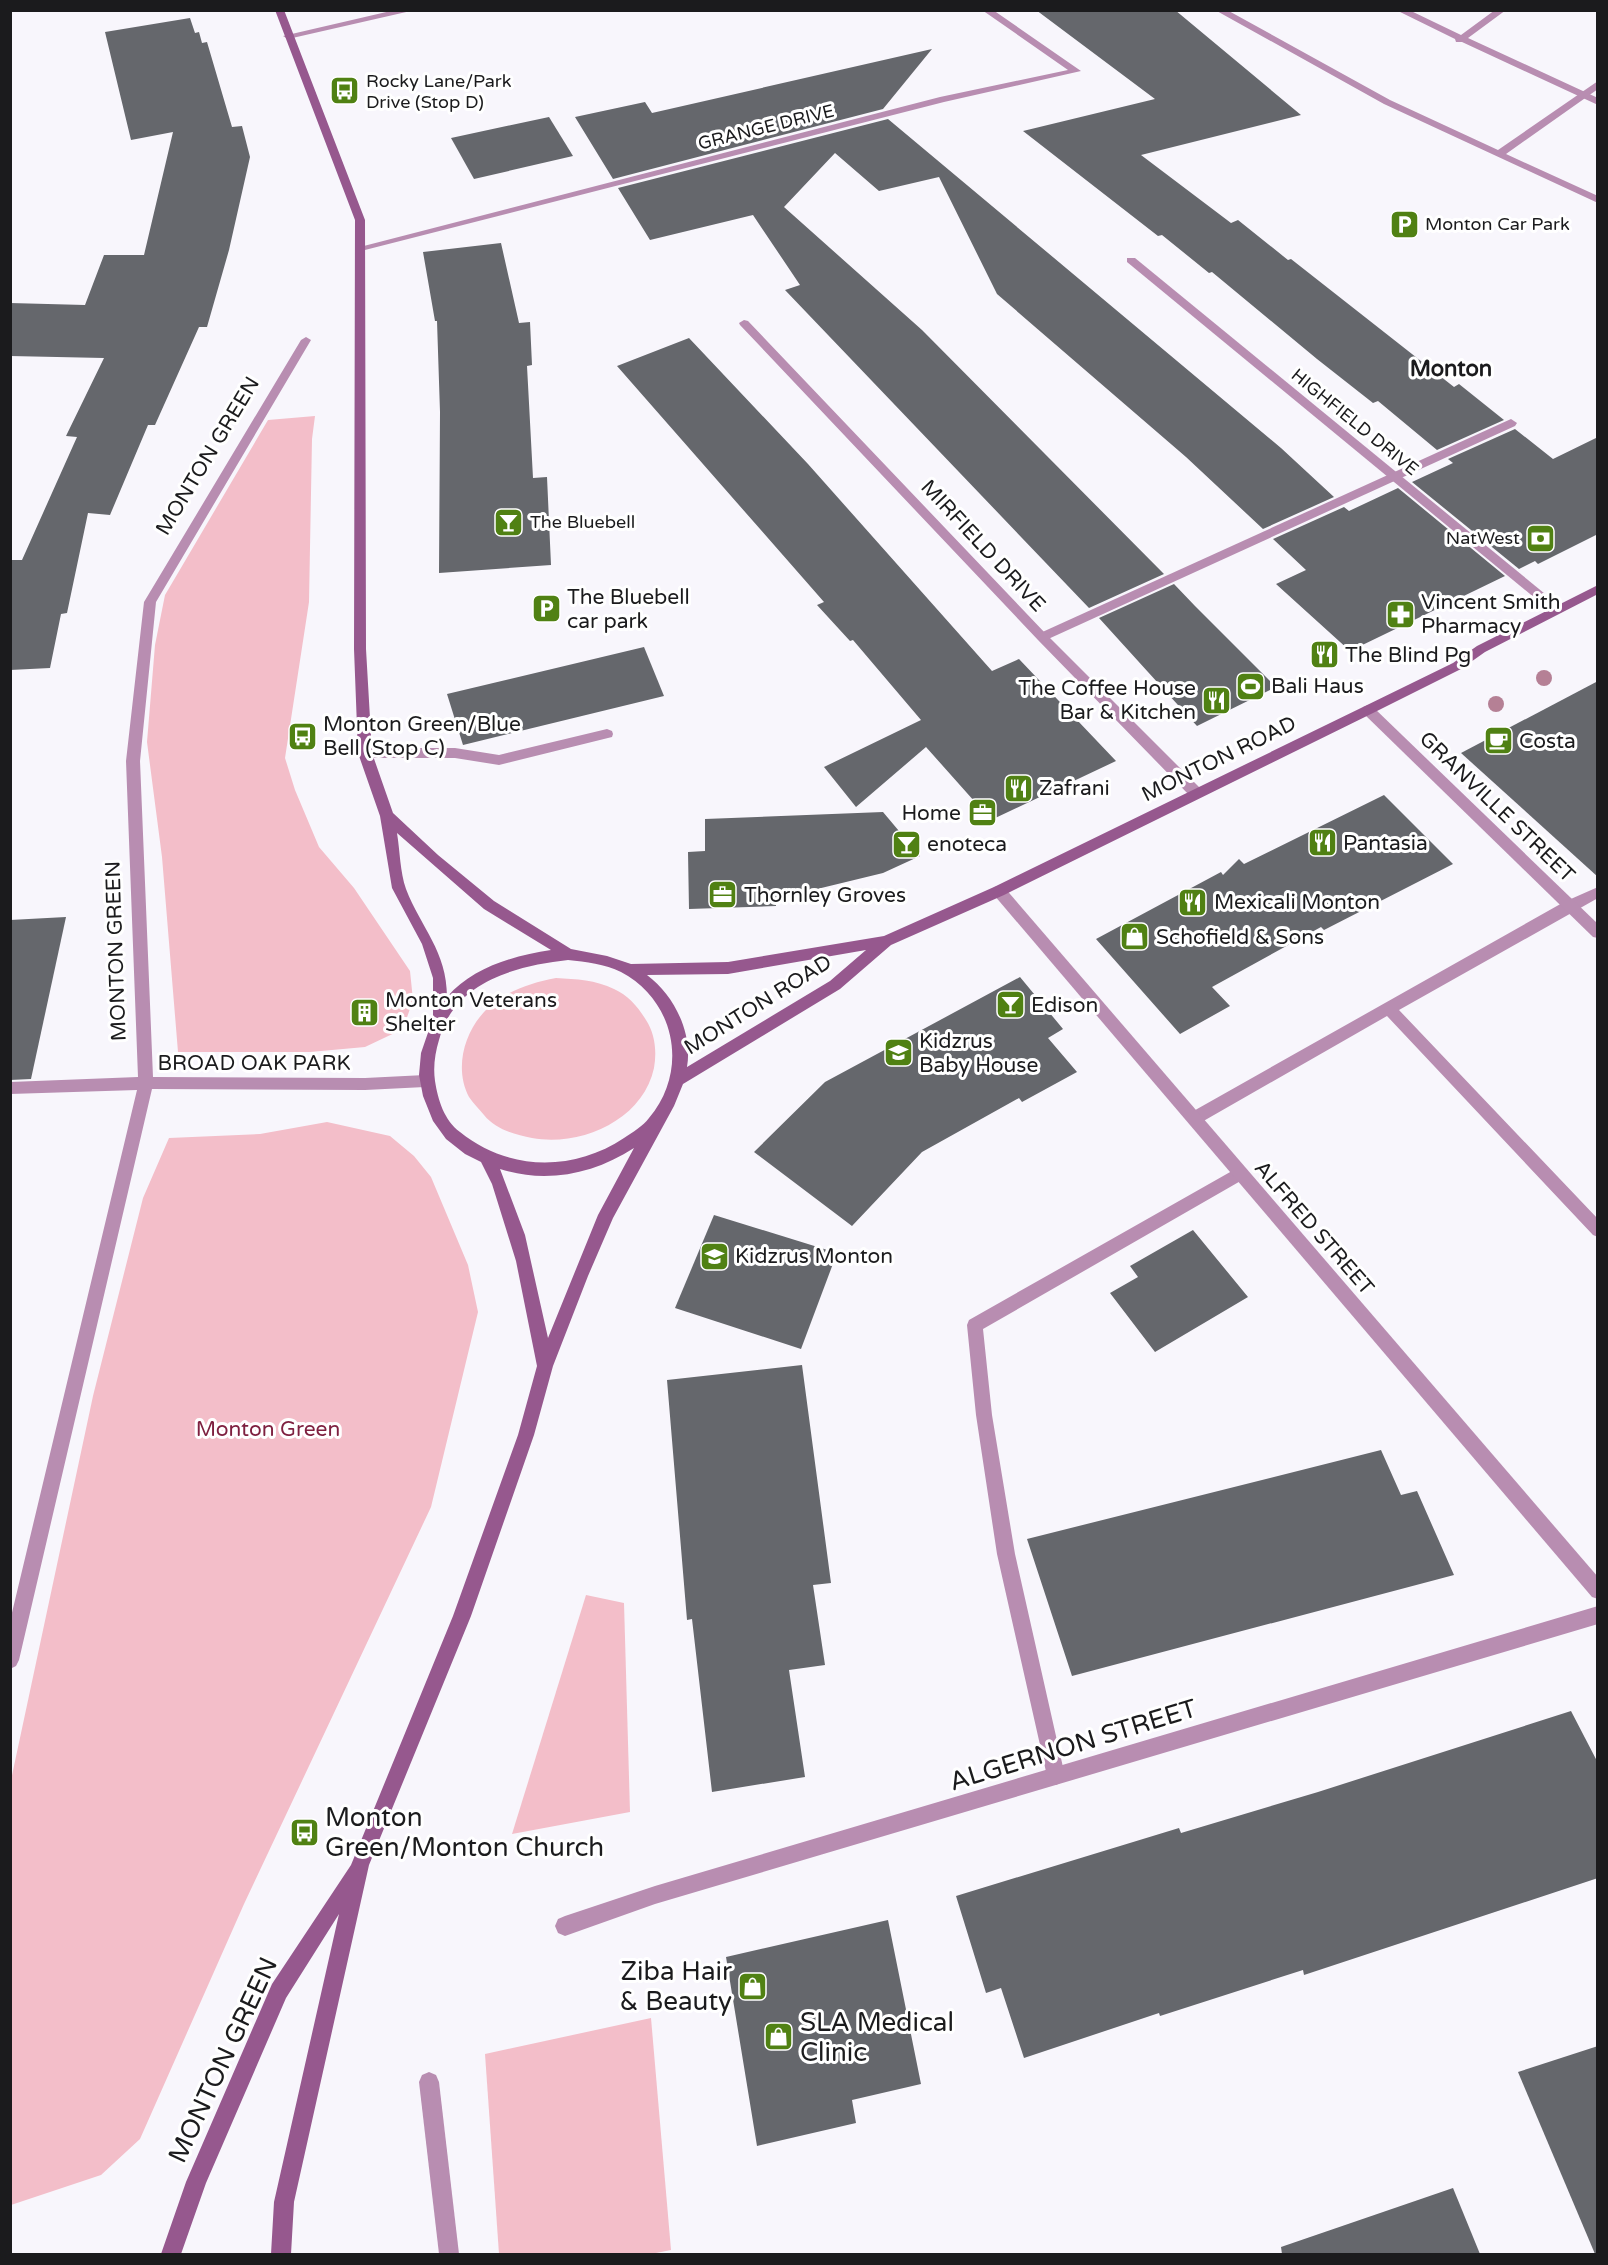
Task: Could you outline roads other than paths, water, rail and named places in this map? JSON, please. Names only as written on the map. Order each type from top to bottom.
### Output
[{"type":"main road","points":[[279,10],[360,220],[360,649],[365,753],[387,816],[399,888],[429,944],[440,978],[440,1017]]},
{"type":"main road","name":"MONTON ROAD","points":[[629,970],[728,968],[886,941],[999,891],[1457,666],[1481,649],[1598,589]]},
{"type":"main road","points":[[387,816],[489,905],[568,954]]},
{"type":"main road","name":"MONTON ROAD","points":[[679,1079],[835,986],[886,941]]},
{"type":"main road","points":[[629,970],[600,959],[568,954],[529,957],[491,971],[459,993],[440,1017],[430,1043],[425,1081],[438,1120],[457,1142],[488,1160],[532,1171],[578,1167],[621,1150],[655,1123]]},
{"type":"main road","name":"MONTON GREEN","points":[[281,2254],[284,2202],[360,1865],[462,1616],[526,1435],[545,1366],[606,1215],[655,1123],[669,1102],[679,1079],[683,1047],[674,1016],[656,990],[629,970]]},
{"type":"main road","name":"MONTON GREEN","points":[[488,1160],[502,1187],[534,1302],[545,1366]]},
{"type":"main road","name":"MONTON GREEN","points":[[171,2254],[196,2182],[279,1990],[360,1865]]},
{"type":"street","points":[[288,36],[411,10]]},
{"type":"street","name":"GRANGE DRIVE","points":[[361,248],[943,99],[1076,71],[986,10]]},
{"type":"street","points":[[1219,10],[1387,102],[1598,200]]},
{"type":"street","points":[[1400,10],[1460,40],[1598,102]]},
{"type":"street","points":[[1460,40],[1502,10]]},
{"type":"street","points":[[1499,154],[1598,84]]},
{"type":"street","name":"HIGHFIELD DRIVE","points":[[1131,260],[1557,610]]},
{"type":"street","name":"MIRFIELD DRIVE","points":[[744,323],[1042,637],[1196,794]]},
{"type":"street","name":"MONTON GREEN","points":[[10,1660],[146,1083],[133,761],[150,602],[306,340]]},
{"type":"street","points":[[1042,637],[1395,478],[1510,423]]},
{"type":"street","name":"GRANVILLE STREET","points":[[1368,710],[1598,933]]},
{"type":"street","points":[[365,753],[455,753],[500,760],[607,734]]},
{"type":"street","name":"ALFRED STREET","points":[[999,891],[1598,1591]]},
{"type":"street","points":[[1195,1118],[1390,1010],[1569,906],[1598,892]]},
{"type":"street","points":[[1390,1010],[1598,1230]]},
{"type":"street","name":"BROAD OAK PARK","points":[[10,1088],[146,1083],[366,1084],[425,1081]]},
{"type":"street","points":[[1056,1776],[1005,1554],[984,1415],[975,1325],[1239,1174]]},
{"type":"street","name":"ALGERNON STREET","points":[[565,1926],[656,1895],[1598,1615]]},
{"type":"street","points":[[429,2082],[449,2254]]},
{"type":"place","name":"Rocky Lane/Park Drive (Stop D)","points":[[345,91]]},
{"type":"place","name":"Monton Car Park","points":[[1404,224]]},
{"type":"place","name":"The Bluebell","points":[[509,522]]},
{"type":"place","name":"NatWest","points":[[1541,538]]},
{"type":"place","name":"The Bluebell car park","points":[[546,609]]},
{"type":"place","name":"Vincent Smith Pharmacy","points":[[1400,614]]},
{"type":"place","name":"The Blind Pg","points":[[1324,655]]},
{"type":"place","name":"Bali Haus","points":[[1250,686]]},
{"type":"place","name":"The Coffee House Bar & Kitchen","points":[[1217,700]]},
{"type":"place","name":"Monton Green/Blue Bell (Stop C)","points":[[302,736]]},
{"type":"place","name":"Costa","points":[[1498,741]]},
{"type":"place","name":"Zafrani","points":[[1018,788]]},
{"type":"place","name":"Home","points":[[982,813]]},
{"type":"place","name":"Pantasia","points":[[1322,843]]},
{"type":"place","name":"enoteca","points":[[906,844]]},
{"type":"place","name":"Thornley Groves","points":[[723,895]]},
{"type":"place","name":"Mexicali Monton","points":[[1193,902]]},
{"type":"place","name":"Schofield & Sons","points":[[1135,937]]},
{"type":"place","name":"Edison","points":[[1010,1005]]},
{"type":"place","name":"Monton Veterans Shelter","points":[[364,1012]]},
{"type":"place","name":"Kidzrus Baby House","points":[[898,1053]]},
{"type":"place","name":"Kidzrus Monton","points":[[714,1256]]},
{"type":"place","name":"Monton Green/Monton Church","points":[[304,1832]]},
{"type":"place","name":"Ziba Hair & Beauty","points":[[753,1986]]},
{"type":"place","name":"SLA Medical Clinic","points":[[779,2037]]},
{"type":"district","name":"Monton","points":[[1451,369]]},
{"type":"park label","name":"Monton Green","points":[[268,1429]]}]
